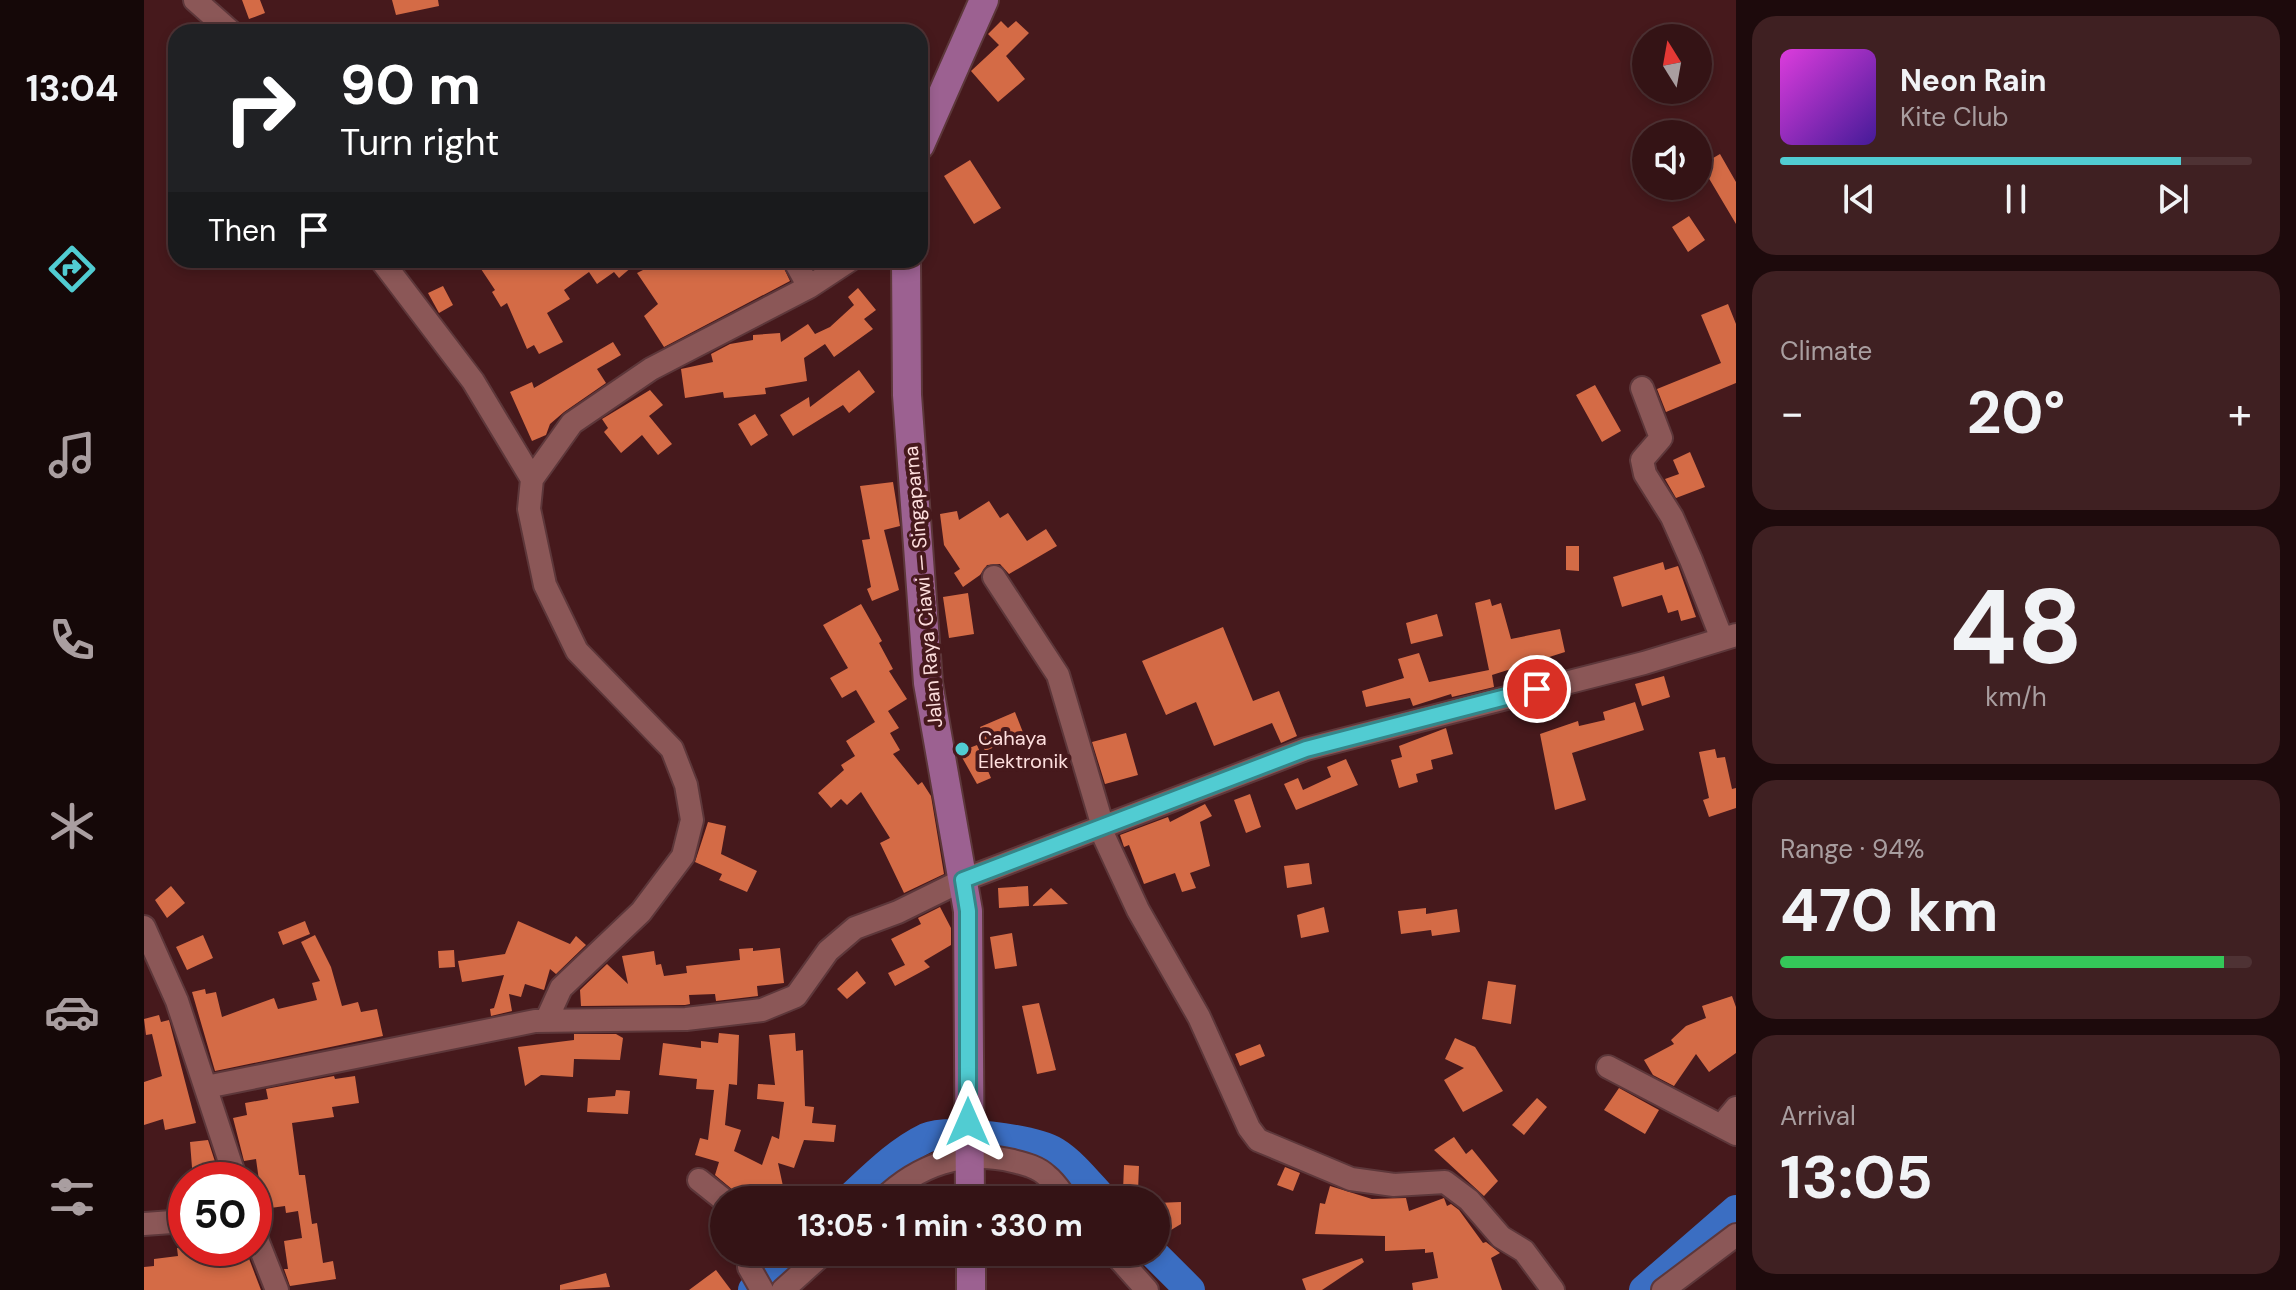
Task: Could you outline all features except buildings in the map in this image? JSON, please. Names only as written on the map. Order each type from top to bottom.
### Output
[{"type":"main road","points":[[928,127],[984,0]]},
{"type":"main road","name":"Jalan Raya Ciawi — Singaparna","points":[[906,268],[907,395],[928,683],[968,911],[970,1186]]},
{"type":"main road","points":[[971,1266],[971,1290]]},
{"type":"street","points":[[195,0],[223,24]]},
{"type":"street","points":[[209,0],[224,24]]},
{"type":"street","points":[[387,268],[473,381],[532,479]]},
{"type":"street","points":[[798,268],[809,287]]},
{"type":"street","points":[[546,1021],[561,988],[641,912],[683,856],[692,820],[686,785],[672,749],[577,651],[545,585],[529,509],[532,479],[572,423],[651,369],[809,287],[838,268]]},
{"type":"street","points":[[206,1087],[546,1021],[686,1019],[762,1010],[796,996],[828,951],[855,928],[898,912],[963,880],[1306,749],[1644,663],[1729,637],[1672,517],[1645,474],[1642,460],[1661,438],[1642,388]]},
{"type":"street","points":[[994,577],[1058,675],[1102,827],[1138,910],[1199,1017],[1249,1128],[1258,1140],[1351,1179],[1394,1185],[1445,1182],[1469,1200],[1501,1237],[1524,1251],[1553,1290]]},
{"type":"street","points":[[145,930],[177,1001],[230,1162]]},
{"type":"street","points":[[1608,1067],[1728,1130],[1736,1108]]},
{"type":"street","points":[[896,1186],[969,1141],[999,1158],[1029,1165],[1047,1175],[1056,1186]]},
{"type":"street","points":[[699,1180],[710,1189]]},
{"type":"street","points":[[144,1224],[168,1222]]},
{"type":"street","points":[[1663,1290],[1736,1235]]},
{"type":"street","points":[[267,1266],[277,1290]]},
{"type":"street","points":[[762,1279],[792,1266]]},
{"type":"street","points":[[1126,1266],[1147,1290]]},
{"type":"waterway","points":[[863,1186],[915,1144],[937,1135],[952,1134],[991,1136],[1044,1147],[1068,1162],[1092,1186]]},
{"type":"waterway","points":[[1644,1290],[1736,1210]]},
{"type":"waterway","points":[[753,1290],[778,1266]]},
{"type":"waterway","points":[[1166,1266],[1190,1290]]},
{"type":"place","name":"Cahaya Elektronik","points":[[962,749]]},
{"type":"route","points":[[968,1122],[968,911],[963,880],[1306,749],[1537,689]]}]
